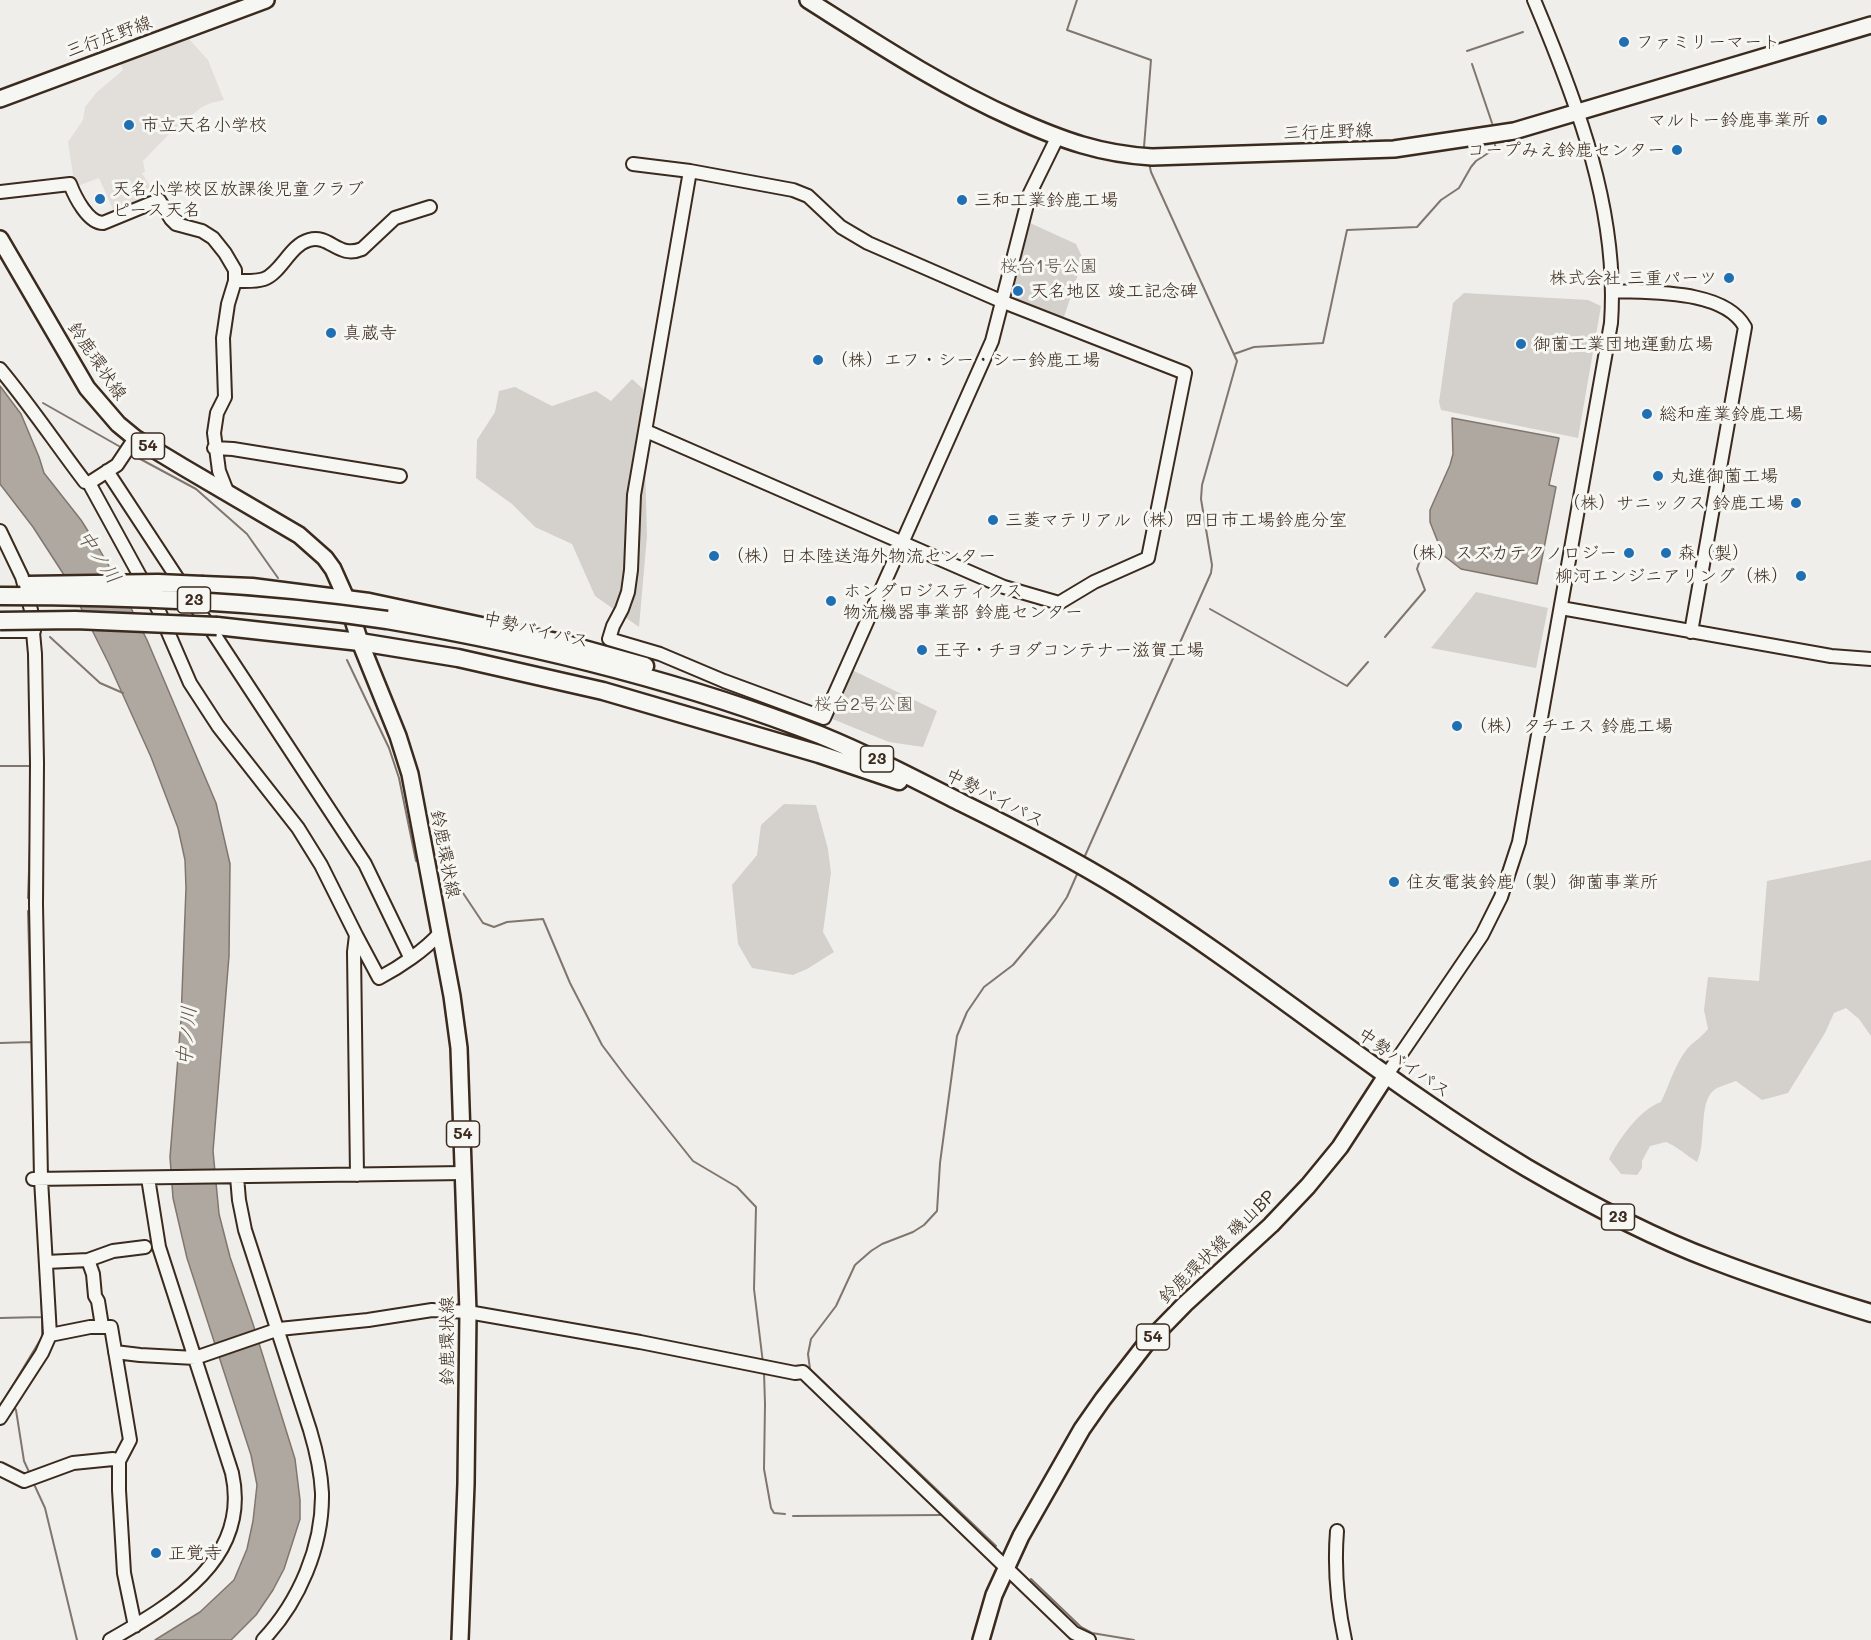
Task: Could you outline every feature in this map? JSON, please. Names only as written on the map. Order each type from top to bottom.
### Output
[{"type":"highway","points":[[0,585],[169,583],[252,587],[346,598]]},
{"type":"highway","name":"中勢バイパス","points":[[0,596],[158,598],[326,611],[461,633],[643,671],[703,687],[759,713],[873,758],[1063,855],[1123,890],[1187,932],[1386,1076],[1523,1165],[1583,1199],[1668,1242],[1735,1268],[1871,1313]]},
{"type":"highway","name":"23","points":[[346,598],[556,642],[643,671]]},
{"type":"highway","points":[[0,621],[75,620],[217,626],[360,642],[458,658],[603,691],[880,774],[989,816]]},
{"type":"main road","name":"三行庄野線","points":[[0,99],[248,3],[266,0]]},
{"type":"main road","name":"三行庄野線","points":[[808,0],[921,72],[982,104],[1057,138],[1099,151],[1145,157],[1394,149],[1514,131],[1871,25]]},
{"type":"main road","name":"鈴鹿環状線","points":[[0,239],[87,388],[118,424],[130,446],[228,494],[300,535],[333,569],[398,736],[410,774],[459,1048],[468,1312],[466,1484],[460,1640]]},
{"type":"main road","name":"鈴鹿環状線 磯山BP","points":[[981,1640],[994,1595],[1021,1536],[1082,1429],[1103,1399],[1153,1336],[1271,1225],[1308,1186],[1341,1148],[1386,1076]]},
{"type":"street","points":[[1386,1076],[1469,957],[1501,897],[1519,842],[1611,323],[1612,269],[1605,214],[1578,112],[1534,0]]},
{"type":"street","points":[[1539,0],[1548,33]]},
{"type":"street","points":[[690,171],[634,495],[628,592],[609,639],[660,654],[724,681],[824,718],[992,341],[1030,194],[1057,138]]},
{"type":"street","points":[[633,164],[690,171],[793,190],[815,202],[850,234],[1001,301],[1185,373],[1148,558],[1094,582],[1059,603],[1004,587],[646,431]]},
{"type":"street","points":[[0,192],[70,184],[91,218],[96,223],[103,224],[159,200],[176,224],[202,231],[213,238],[232,264],[235,281],[224,322],[222,357],[225,397],[217,413],[214,434],[214,448],[219,471],[228,494]]},
{"type":"street","points":[[235,281],[259,280],[268,277],[297,247],[308,240],[323,240],[345,251],[357,251],[395,218],[430,207]]},
{"type":"street","points":[[1613,291],[1698,297],[1735,315],[1745,327],[1691,632]]},
{"type":"street","points":[[0,369],[32,407],[43,427],[89,483],[158,609],[190,683],[218,726],[298,828],[321,865],[380,978],[428,946],[440,933]]},
{"type":"street","points":[[89,483],[117,465],[130,446]]},
{"type":"street","points":[[214,448],[233,448],[400,476]]},
{"type":"street","points":[[106,471],[365,864],[410,957]]},
{"type":"street","points":[[0,531],[6,554],[22,578],[34,631],[37,763],[38,1179],[50,1335],[42,1353],[0,1418]]},
{"type":"street","points":[[1561,608],[1849,659],[1871,659]]},
{"type":"street","points":[[0,632],[34,631]]},
{"type":"street","points":[[356,934],[354,952],[357,1175]]},
{"type":"street","points":[[38,1179],[464,1173]]},
{"type":"street","points":[[237,1177],[245,1230],[316,1452],[322,1491],[322,1506],[307,1574],[281,1619],[263,1640]]},
{"type":"street","points":[[110,1640],[184,1593],[203,1575],[222,1548],[233,1513],[235,1495],[232,1473],[159,1247],[148,1178]]},
{"type":"street","points":[[46,1262],[88,1260],[112,1251],[145,1247]]},
{"type":"street","points":[[88,1260],[93,1274],[102,1326]]},
{"type":"street","points":[[115,1352],[165,1358],[195,1358],[277,1330],[432,1310],[468,1312],[803,1372],[1074,1633],[1089,1640]]},
{"type":"street","points":[[50,1335],[111,1326],[130,1440],[119,1461],[118,1490],[124,1573],[135,1626]]},
{"type":"street","points":[[0,1469],[22,1480],[72,1463],[113,1459],[119,1461]]},
{"type":"street","points":[[1337,1531],[1336,1587],[1345,1640]]},
{"type":"shaded area","name":"市立天名小学校","points":[[189,39],[208,60],[224,100],[202,107],[172,131],[143,161],[145,172],[142,173],[157,198],[116,216],[99,178],[75,187],[68,142],[83,120],[85,107],[96,93],[123,70],[120,63]]},
{"type":"green space","name":"桜台1号公園","points":[[1030,223],[1076,244],[1083,259],[1063,320],[1016,303],[1011,290]]},
{"type":"green space","name":"御薗工業団地運動広場","points":[[1464,293],[1588,300],[1601,306],[1578,438],[1441,410],[1439,402],[1453,303]]},
{"type":"green space","points":[[632,379],[643,389],[647,536],[639,627],[595,596],[572,544],[535,527],[512,504],[476,478],[477,440],[495,412],[499,391],[515,387],[552,406],[596,391],[611,401]]},
{"type":"green space","points":[[1476,592],[1548,608],[1536,668],[1431,648]]},
{"type":"green space","name":"桜台2号公園","points":[[852,670],[937,711],[923,747],[889,742],[830,718]]},
{"type":"green space","points":[[784,804],[816,805],[828,849],[831,873],[823,932],[834,952],[793,975],[752,968],[738,944],[732,885],[757,855],[761,825]]},
{"type":"green space","points":[[1871,860],[1871,1036],[1859,1019],[1846,1008],[1834,1013],[1825,1033],[1788,1093],[1762,1100],[1736,1081],[1714,1090],[1706,1104],[1702,1144],[1697,1162],[1666,1142],[1650,1146],[1637,1175],[1621,1174],[1609,1159],[1613,1151],[1638,1118],[1661,1102],[1683,1055],[1689,1046],[1708,1029],[1704,1010],[1708,977],[1759,981],[1767,881]]},
{"type":"water","name":"中ノ川","points":[[0,386],[21,414],[44,473],[81,520],[98,547],[147,640],[216,803],[230,864],[229,956],[213,1151],[219,1214],[230,1257],[295,1459],[300,1500],[300,1519],[284,1569],[256,1615],[231,1640],[155,1640],[200,1612],[234,1580],[247,1549],[257,1485],[251,1455],[187,1258],[173,1198],[170,1157],[181,1020],[185,860],[178,828],[151,757],[109,664],[66,578],[33,527],[0,484]]},
{"type":"water","points":[[1452,418],[1559,438],[1549,485],[1556,487],[1537,584],[1461,569],[1443,555],[1430,522],[1430,510],[1453,454]]},
{"type":"waterway","points":[[1077,0],[1067,30],[1151,60],[1144,147],[1146,152]]},
{"type":"waterway","points":[[1467,51],[1523,32]]},
{"type":"waterway","points":[[1472,64],[1492,123]]},
{"type":"waterway","points":[[1234,354],[1254,347],[1323,343],[1347,230],[1417,227],[1441,200],[1459,188],[1476,161],[1496,148],[1495,145]]},
{"type":"waterway","points":[[1084,858],[1211,573],[1212,565],[1201,499],[1202,485],[1237,361],[1151,172],[1149,163]]},
{"type":"waterway","points":[[43,403],[124,449]]},
{"type":"waterway","points":[[131,454],[196,489],[247,534],[278,578]]},
{"type":"waterway","points":[[1385,637],[1425,590],[1417,569],[1420,560]]},
{"type":"waterway","points":[[1210,609],[1347,686],[1368,662]]},
{"type":"waterway","points":[[50,637],[100,683],[123,693]]},
{"type":"waterway","points":[[347,660],[389,748],[399,778],[416,861]]},
{"type":"waterway","points":[[0,766],[31,766],[31,768]]},
{"type":"waterway","points":[[28,898],[31,816]]},
{"type":"waterway","points":[[439,870],[457,884],[483,923],[494,927],[507,922],[543,919],[570,983],[602,1045],[693,1161],[737,1187],[756,1207],[754,1289],[763,1363]]},
{"type":"waterway","points":[[996,1546],[810,1369],[808,1354],[811,1339],[836,1306],[855,1265],[882,1244],[913,1232],[924,1225],[937,1211],[940,1163],[957,1036],[967,1012],[984,987],[1013,965],[1055,915],[1067,897],[1078,872]]},
{"type":"waterway","points":[[28,911],[35,1175]]},
{"type":"waterway","points":[[0,1043],[32,1042]]},
{"type":"waterway","points":[[40,1261],[42,1317]]},
{"type":"waterway","points":[[0,1318],[42,1317],[42,1337],[7,1395],[9,1397]]},
{"type":"waterway","points":[[764,1372],[764,1469],[771,1508],[774,1513],[785,1514]]},
{"type":"waterway","points":[[13,1405],[16,1410],[24,1461],[30,1474]]},
{"type":"waterway","points":[[33,1482],[45,1508],[77,1640]]},
{"type":"waterway","points":[[793,1516],[943,1515]]},
{"type":"waterway","points":[[1031,1579],[1081,1627],[1092,1633],[1134,1640]]},
{"type":"place","name":"ファミリーマート","points":[[1624,42]]},
{"type":"place","name":"マルトー鈴鹿事業所","points":[[1822,120]]},
{"type":"place","name":"市立天名小学校","points":[[129,125]]},
{"type":"place","name":"コープみえ鈴鹿センター","points":[[1677,150]]},
{"type":"place","name":"天名小学校区放課後児童クラブ ピース天名","points":[[100,199]]},
{"type":"place","name":"三和工業鈴鹿工場","points":[[962,200]]},
{"type":"place","name":"株式会社 三重パーツ","points":[[1729,278]]},
{"type":"place","name":"天名地区 竣工記念碑","points":[[1018,291]]},
{"type":"place","name":"真蔵寺","points":[[331,333]]},
{"type":"place","name":"御薗工業団地運動広場","points":[[1521,344]]},
{"type":"place","name":"（株）エフ・シー・シー鈴鹿工場","points":[[818,360]]},
{"type":"place","name":"総和産業鈴鹿工場","points":[[1647,414]]},
{"type":"place","name":"丸進御薗工場","points":[[1658,476]]},
{"type":"place","name":"（株）サニックス 鈴鹿工場","points":[[1796,503]]},
{"type":"place","name":"三菱マテリアル（株）四日市工場鈴鹿分室","points":[[993,520]]},
{"type":"place","name":"（株）スズカテクノロジー","points":[[1629,553]]},
{"type":"place","name":"森（製）","points":[[1666,553]]},
{"type":"place","name":"（株）日本陸送海外物流センター","points":[[714,556]]},
{"type":"place","name":"柳河エンジニアリング（株）","points":[[1801,576]]},
{"type":"place","name":"ホンダロジスティクス 物流機器事業部 鈴鹿センター","points":[[831,601]]},
{"type":"place","name":"王子・チヨダコンテナー滋賀工場","points":[[922,650]]},
{"type":"place","name":"（株）タチエス 鈴鹿工場","points":[[1457,726]]},
{"type":"place","name":"住友電装鈴鹿（製）御薗事業所","points":[[1394,882]]},
{"type":"place","name":"正覚寺","points":[[156,1553]]}]
